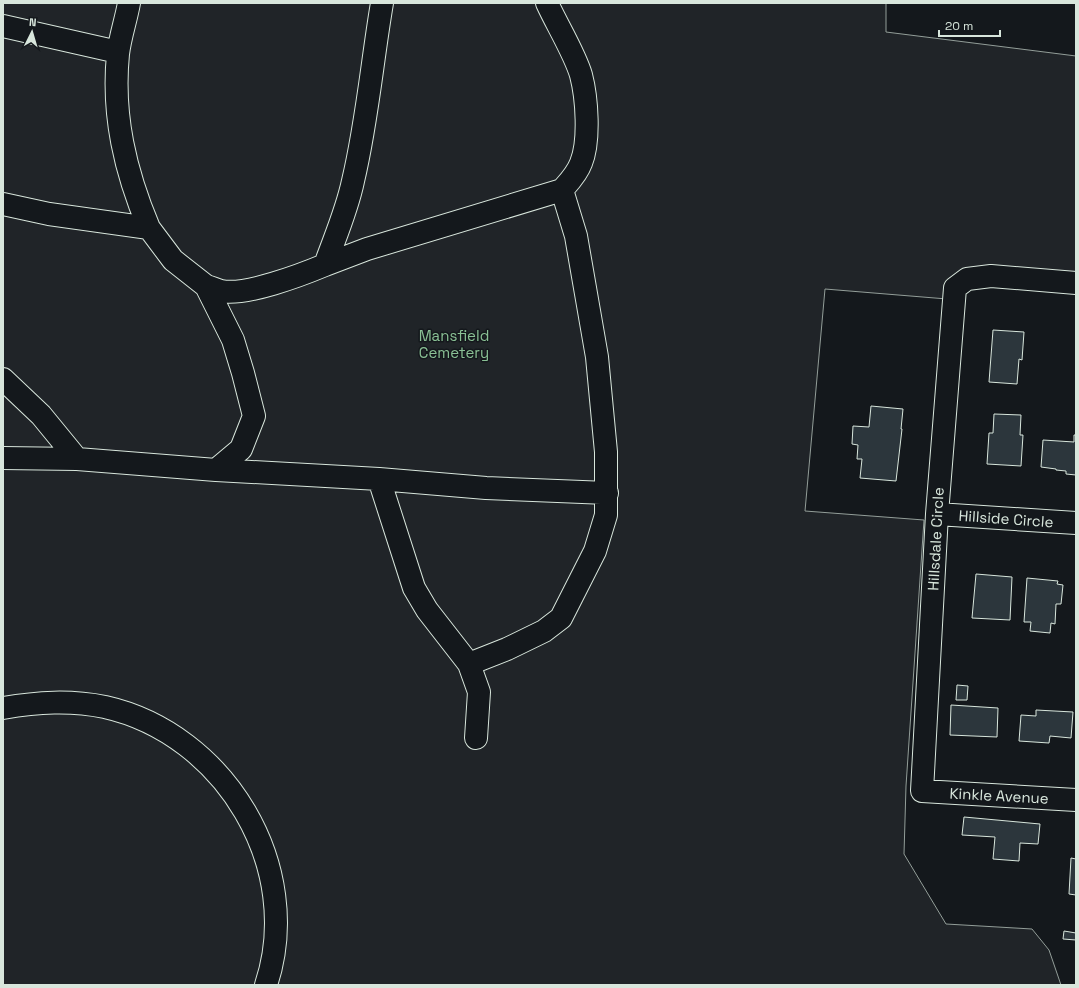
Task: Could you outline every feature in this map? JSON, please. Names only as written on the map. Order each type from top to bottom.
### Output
[{"type":"main road","points":[[129,3],[118,52],[116,110],[123,151],[140,205],[149,228],[174,260],[206,286],[222,291],[254,288],[274,284],[367,249],[562,190],[574,176],[581,162],[584,151],[585,98],[580,74],[547,3]]},
{"type":"main road","points":[[325,265],[347,206],[353,181],[361,144],[382,3]]},
{"type":"main road","points":[[3,26],[118,52]]},
{"type":"main road","points":[[470,664],[507,649],[544,631],[560,618],[595,551],[606,515],[606,452],[597,357],[576,236],[562,190]]},
{"type":"main road","points":[[3,204],[49,214],[149,228]]},
{"type":"main road","name":"Hillsdale Circle","points":[[922,791],[936,514],[954,288],[967,279],[991,276],[1076,283]]},
{"type":"main road","points":[[206,286],[233,340],[254,416],[241,449],[216,470]]},
{"type":"main road","points":[[3,379],[41,416],[77,459]]},
{"type":"main road","points":[[3,458],[77,459],[216,470],[379,479],[486,488],[607,493]]},
{"type":"main road","points":[[379,479],[414,588],[427,610],[470,664],[479,692],[476,738]]},
{"type":"main road","name":"Hillside Circle","points":[[936,514],[1076,524]]},
{"type":"main road","points":[[3,708],[39,702],[63,702],[106,707],[144,720],[176,738],[211,766],[234,793],[251,820],[263,848],[274,881],[276,913],[274,947],[266,985]]},
{"type":"main road","name":"Kinkle Avenue","points":[[922,791],[1076,800]]},
{"type":"green space","name":"Mansfield Cemetery","points":[[3,3],[886,3],[886,32],[1076,56],[1076,282],[990,274],[947,299],[825,289],[805,511],[924,520],[906,786],[904,854],[946,924],[1032,929],[1049,950],[1061,985],[3,985]]},
{"type":"building","points":[[993,330],[1024,332],[1022,360],[1019,359],[1017,384],[989,382]]},
{"type":"building","points":[[871,406],[903,409],[896,481],[860,478],[862,459],[857,459],[858,445],[852,444],[853,426],[869,427]]},
{"type":"building","points":[[994,414],[1021,415],[1020,435],[1023,435],[1021,466],[987,464],[989,433],[993,433]]},
{"type":"building","points":[[1074,435],[1076,435],[1076,475],[1066,474],[1066,471],[1041,467],[1043,440],[1074,442]]},
{"type":"building","points":[[976,574],[1012,577],[1010,620],[972,618]]},
{"type":"building","points":[[1027,578],[1058,581],[1057,584],[1063,585],[1061,604],[1056,604],[1055,624],[1051,623],[1050,633],[1030,631],[1031,622],[1024,622]]},
{"type":"building","points":[[957,685],[968,686],[967,700],[956,700]]},
{"type":"building","points":[[951,705],[998,708],[997,737],[950,735]]},
{"type":"building","points":[[1036,710],[1073,712],[1071,738],[1050,736],[1049,743],[1019,741],[1021,715],[1036,716]]},
{"type":"building","points":[[964,817],[1040,824],[1038,844],[1020,843],[1019,861],[993,859],[995,837],[962,835]]},
{"type":"building","points":[[1071,858],[1076,859],[1076,895],[1069,894]]},
{"type":"building","points":[[1064,931],[1076,933],[1076,940],[1063,939]]}]
